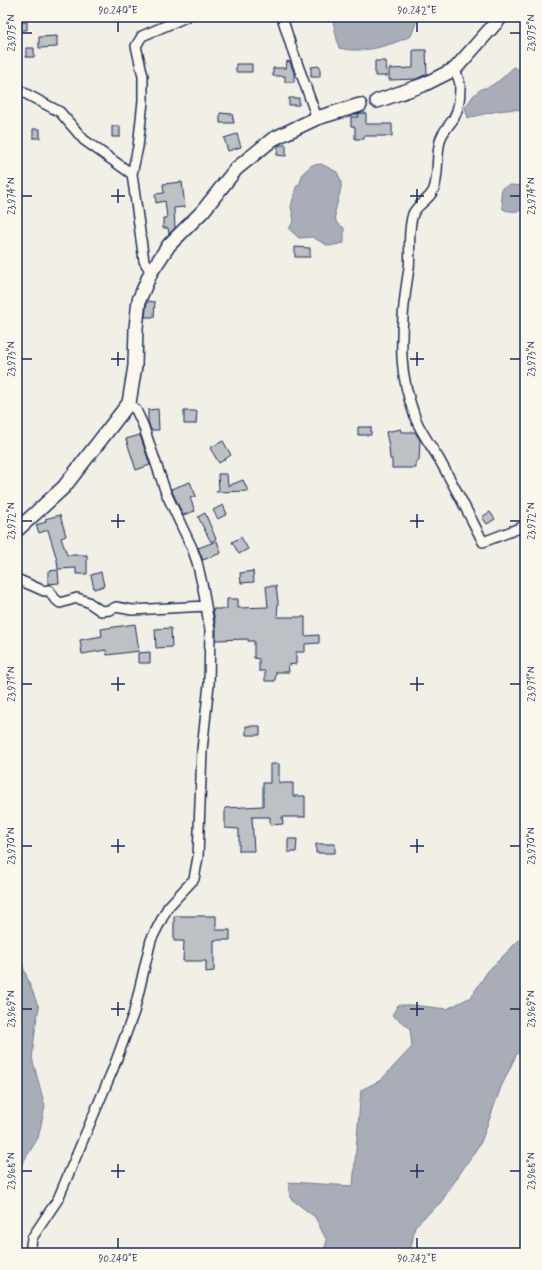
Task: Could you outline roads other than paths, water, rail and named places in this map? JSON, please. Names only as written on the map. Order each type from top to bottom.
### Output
[{"type":"street","points":[[151,272],[144,261],[132,174],[138,147],[143,101],[143,76],[136,46],[142,36],[186,17]]},
{"type":"street","points":[[282,17],[317,118]]},
{"type":"street","points":[[377,101],[424,85],[454,69],[501,17]]},
{"type":"street","points":[[454,69],[460,85],[459,104],[455,117],[444,131],[440,140],[434,189],[427,200],[414,212],[412,218],[403,321],[402,358],[405,381],[414,416],[456,490],[483,542],[525,526]]},
{"type":"street","points":[[17,89],[60,112],[84,140],[132,174]]},
{"type":"street","points":[[18,527],[64,487],[129,403],[135,366],[136,328],[139,300],[151,272],[169,245],[203,211],[236,169],[274,139],[317,118],[360,105]]},
{"type":"street","points":[[30,1253],[32,1238],[58,1199],[113,1069],[134,1012],[151,940],[168,907],[194,879],[198,857],[202,750],[209,684],[210,630],[197,562],[192,548],[166,494],[143,425],[136,410],[129,403]]},
{"type":"street","points":[[17,579],[44,591],[49,590],[54,598],[60,603],[76,598],[88,602],[101,612],[116,607],[132,610],[206,606]]}]
